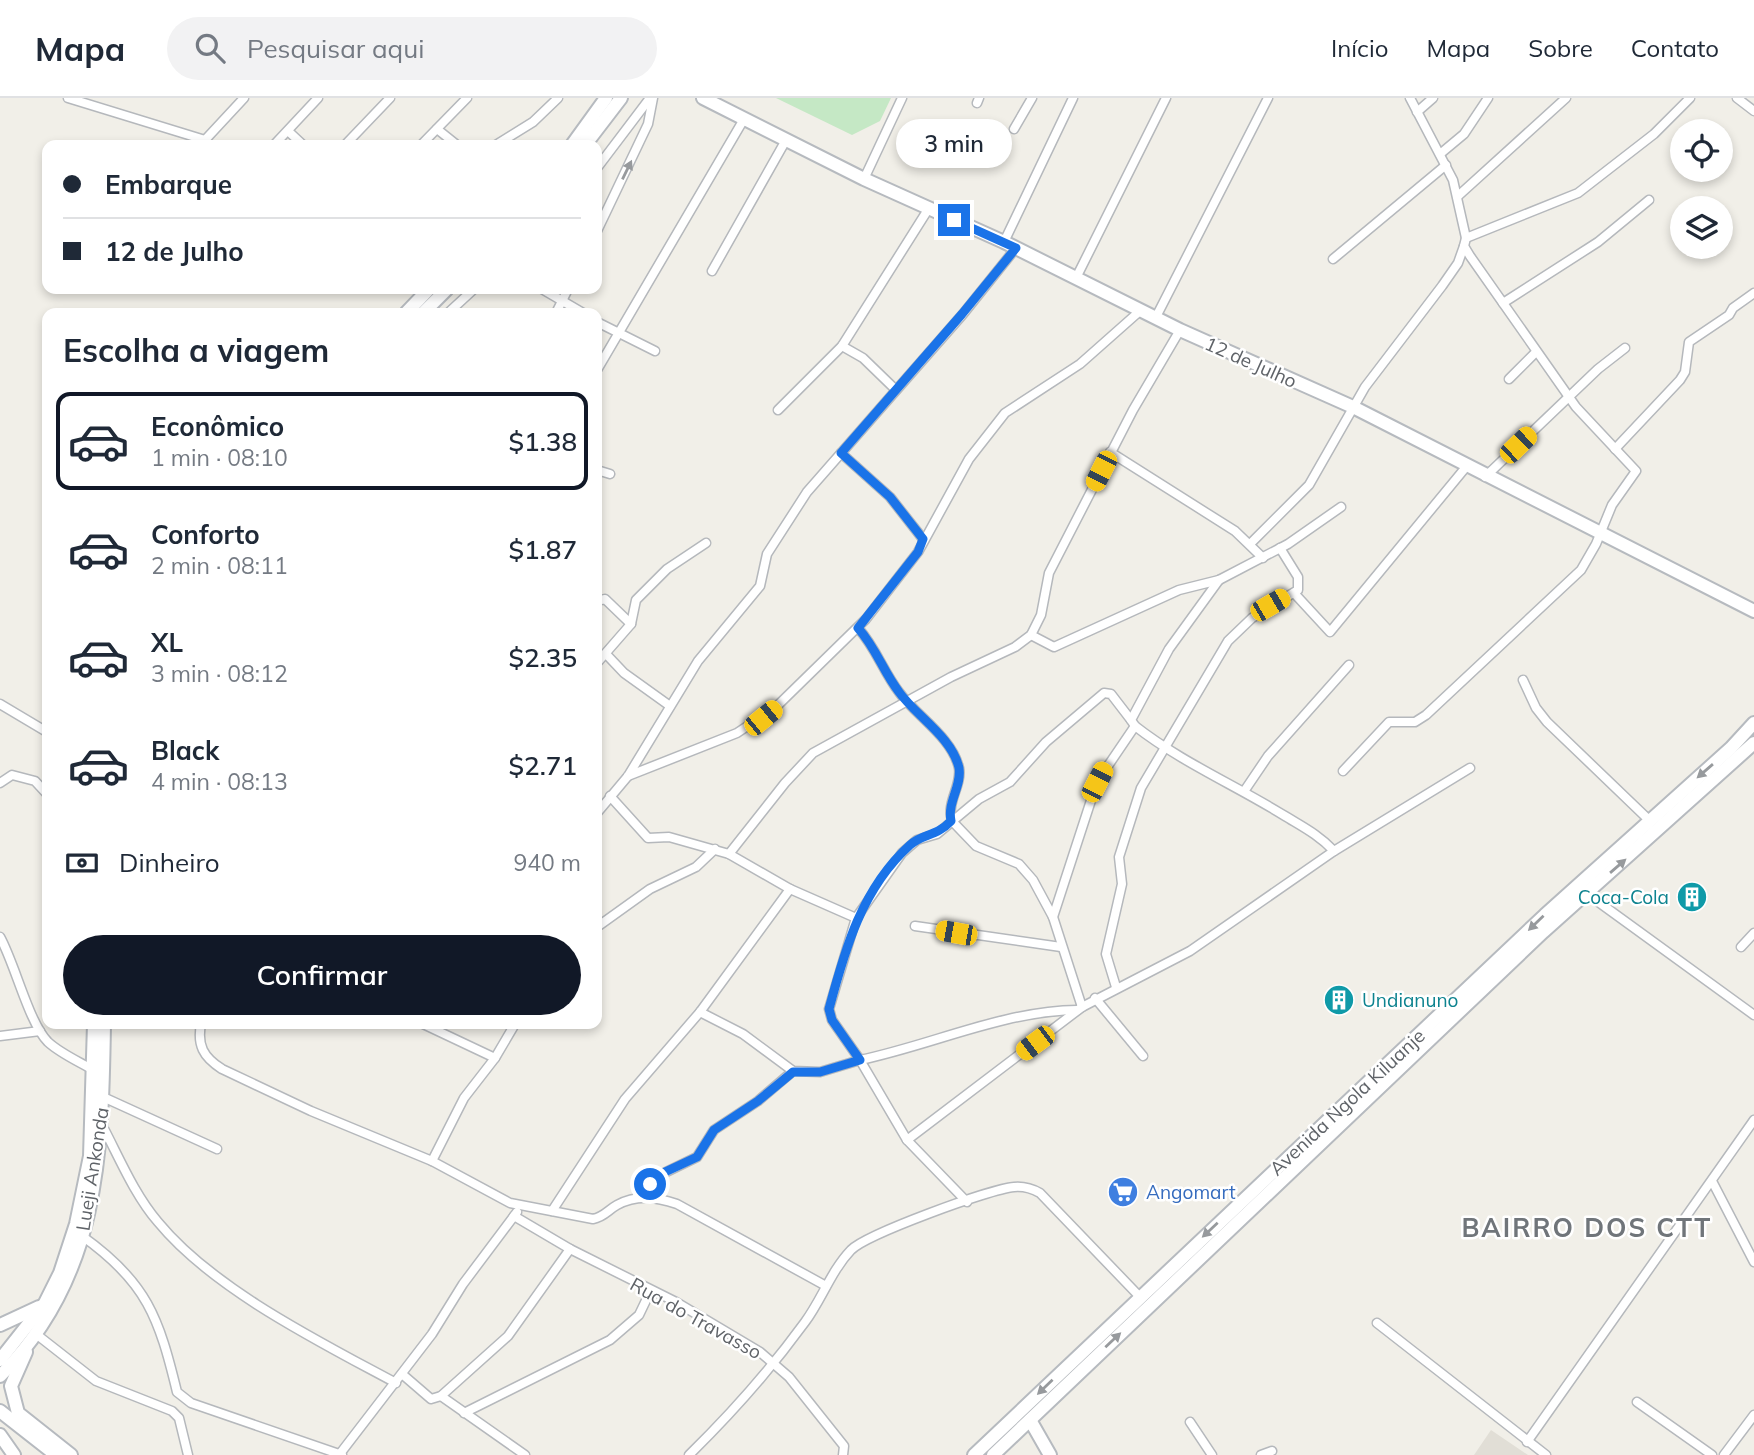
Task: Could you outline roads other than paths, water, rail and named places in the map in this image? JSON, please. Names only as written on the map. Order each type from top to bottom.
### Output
[{"type":"main road","points":[[576,140],[607,98]]},
{"type":"main road","points":[[589,140],[621,98]]},
{"type":"main road","name":"12 de Julho","points":[[703,98],[864,179],[1010,245],[1180,330],[1353,407],[1485,477],[1601,532],[1754,611]]},
{"type":"main road","points":[[411,308],[423,294]]},
{"type":"main road","points":[[428,308],[442,294]]},
{"type":"main road","name":"Avenida Ngola Kiluanje","points":[[974,1455],[1754,723]]},
{"type":"main road","name":"Avenida Ngola Kiluanje","points":[[993,1455],[1586,893],[1754,743]]},
{"type":"main road","points":[[71,1455],[18,1413],[11,1386],[49,1306],[76,1224],[90,1156],[95,1071],[94,1029]]},
{"type":"main road","name":"Lueji Ankonda","points":[[49,1306],[71,1275],[82,1236],[102,1125],[104,1029]]},
{"type":"main road","points":[[0,1325],[49,1306]]},
{"type":"main road","points":[[0,1360],[49,1306]]},
{"type":"main road","points":[[0,1376],[33,1338]]},
{"type":"main road","points":[[0,1411],[56,1455]]},
{"type":"main road","points":[[1030,1420],[1050,1455]]},
{"type":"street","points":[[68,98],[199,140]]},
{"type":"street","points":[[210,140],[243,98]]},
{"type":"street","points":[[280,140],[318,98]]},
{"type":"street","points":[[350,140],[390,98]]},
{"type":"street","points":[[426,140],[467,98]]},
{"type":"street","points":[[504,140],[533,122],[558,98]]},
{"type":"street","points":[[602,162],[652,98]]},
{"type":"street","points":[[602,221],[649,124],[652,98]]},
{"type":"street","points":[[864,179],[902,98]]},
{"type":"street","points":[[1014,129],[1032,98]]},
{"type":"street","points":[[602,806],[628,776],[705,651],[761,586],[768,554],[807,492],[896,390],[1010,245],[1073,98]]},
{"type":"street","points":[[1076,278],[1167,98]]},
{"type":"street","points":[[1156,317],[1268,98]]},
{"type":"street","points":[[1343,771],[1389,722],[1415,722],[1426,715],[1554,598],[1581,570],[1612,505],[1636,473],[1633,464],[1615,449],[1569,397],[1503,303],[1465,242],[1458,197],[1446,165],[1410,98]]},
{"type":"street","points":[[1417,112],[1433,98]]},
{"type":"street","points":[[1440,154],[1464,134],[1488,98]]},
{"type":"street","points":[[1458,197],[1566,98]]},
{"type":"street","points":[[1250,544],[1309,485],[1353,407],[1458,263],[1465,242],[1578,193],[1645,142],[1690,98]]},
{"type":"street","points":[[1737,98],[1754,111]]},
{"type":"street","points":[[602,361],[744,119]]},
{"type":"street","points":[[437,129],[451,140]]},
{"type":"street","points":[[288,131],[298,140]]},
{"type":"street","points":[[712,271],[786,140]]},
{"type":"street","points":[[1333,259],[1446,165]]},
{"type":"street","points":[[1503,303],[1598,242],[1648,200]]},
{"type":"street","points":[[778,410],[842,346],[929,208]]},
{"type":"street","points":[[1615,449],[1680,380],[1685,372],[1689,342],[1754,293]]},
{"type":"street","points":[[453,308],[469,294]]},
{"type":"street","points":[[550,294],[574,308]]},
{"type":"street","points":[[558,308],[566,294]]},
{"type":"street","points":[[628,776],[752,726],[776,708],[858,628],[918,552],[968,458],[1005,413],[1080,363],[1141,310]]},
{"type":"street","points":[[602,325],[655,351]]},
{"type":"street","points":[[729,854],[813,752],[1015,647],[1031,635],[1041,615],[1049,573],[1110,452],[1180,330]]},
{"type":"street","points":[[842,346],[872,365],[896,390]]},
{"type":"street","points":[[1485,477],[1614,355],[1625,348]]},
{"type":"street","points":[[1509,379],[1536,352]]},
{"type":"street","points":[[1110,452],[1199,506],[1250,544],[1263,558]]},
{"type":"street","points":[[841,453],[890,497],[923,539]]},
{"type":"street","points":[[1294,593],[1331,632],[1466,467]]},
{"type":"street","points":[[602,472],[610,474]]},
{"type":"street","points":[[1031,635],[1054,647],[1179,590],[1219,580],[1280,548],[1340,507]]},
{"type":"street","points":[[602,658],[631,625],[636,600],[667,569],[706,543]]},
{"type":"street","points":[[1116,988],[1106,954],[1122,884],[1119,857],[1133,805],[1163,749],[1228,641],[1261,612],[1294,593],[1300,583],[1280,548]]},
{"type":"street","points":[[1053,917],[1097,782],[1133,723],[1169,649],[1219,580]]},
{"type":"street","points":[[602,600],[605,600],[631,625]]},
{"type":"street","points":[[858,628],[873,645],[892,682],[937,733],[957,761],[959,774],[951,806],[951,821],[976,846],[1019,864],[1033,880],[1053,917],[1080,1008]]},
{"type":"street","points":[[606,654],[624,673],[670,706]]},
{"type":"street","points":[[1245,790],[1268,756],[1349,665]]},
{"type":"street","points":[[1523,680],[1536,708],[1547,722],[1649,820]]},
{"type":"street","points":[[967,1202],[908,1139],[832,1020],[829,1009],[856,918],[910,845],[937,834],[979,799],[1010,782],[1046,742],[1104,693],[1111,694],[1133,723],[1163,749],[1245,790],[1316,832],[1334,850]]},
{"type":"street","points":[[0,704],[42,729]]},
{"type":"street","points":[[908,1139],[1095,998],[1206,941],[1334,850],[1470,768]]},
{"type":"street","points":[[0,783],[12,775],[27,778],[42,790]]},
{"type":"street","points":[[610,796],[648,838],[669,837],[729,854],[790,889],[856,918]]},
{"type":"street","points":[[602,923],[650,889],[696,867],[715,849]]},
{"type":"street","points":[[552,1211],[625,1099],[700,1012],[790,889]]},
{"type":"street","points":[[1586,893],[1754,1015]]},
{"type":"street","points":[[915,926],[1061,947]]},
{"type":"street","points":[[1741,947],[1754,933]]},
{"type":"street","points":[[0,937],[13,960],[40,1031],[61,1052],[95,1071]]},
{"type":"street","points":[[1095,998],[1143,1056]]},
{"type":"street","points":[[700,1012],[743,1034],[793,1072],[820,1072],[1025,1015],[1080,1008]]},
{"type":"street","points":[[201,1029],[200,1045],[209,1061],[222,1069],[311,1111],[432,1161],[520,1207],[597,1219],[619,1203],[640,1197],[677,1204],[826,1286]]},
{"type":"street","points":[[436,1029],[495,1058]]},
{"type":"street","points":[[446,1033],[448,1029]]},
{"type":"street","points":[[432,1161],[464,1098],[495,1058],[512,1029]]},
{"type":"street","points":[[0,1036],[40,1031]]},
{"type":"street","points":[[640,1197],[658,1176],[697,1157],[714,1130],[758,1101],[793,1072]]},
{"type":"street","points":[[103,1097],[217,1149]]},
{"type":"street","points":[[1527,1442],[1754,1120]]},
{"type":"street","points":[[102,1125],[141,1198],[179,1244],[248,1298],[314,1339],[396,1383]]},
{"type":"street","points":[[1712,1181],[1754,1262]]},
{"type":"street","points":[[689,1455],[774,1362],[807,1319],[842,1260],[866,1239],[1001,1189],[1032,1189],[1048,1200],[1140,1297]]},
{"type":"street","points":[[82,1236],[115,1259],[147,1302],[168,1349],[177,1392],[181,1396],[200,1406],[340,1455],[432,1334],[463,1284],[520,1207]]},
{"type":"street","name":"Rua do Travasso","points":[[514,1216],[570,1249],[685,1308],[774,1362],[844,1446],[843,1455]]},
{"type":"street","points":[[402,1374],[431,1399],[441,1396],[508,1336],[570,1249]]},
{"type":"street","points":[[464,1413],[610,1340],[639,1315],[650,1292]]},
{"type":"street","points":[[1377,1323],[1546,1455]]},
{"type":"street","points":[[33,1338],[96,1381],[172,1411],[179,1418],[188,1455]]},
{"type":"street","points":[[172,1411],[181,1396]]},
{"type":"street","points":[[441,1396],[524,1455]]},
{"type":"street","points":[[1637,1402],[1712,1455]]},
{"type":"street","points":[[1724,1455],[1754,1415]]},
{"type":"street","points":[[1190,1422],[1212,1455]]},
{"type":"street","points":[[1261,1455],[1272,1451]]},
{"type":"place","name":"Coca-Cola","points":[[1692,897]]},
{"type":"place","name":"Undianuno","points":[[1339,1000]]},
{"type":"place","name":"Angomart","points":[[1123,1192]]},
{"type":"district","name":"BAIRRO DOS CTT","points":[[1587,1228]]}]
